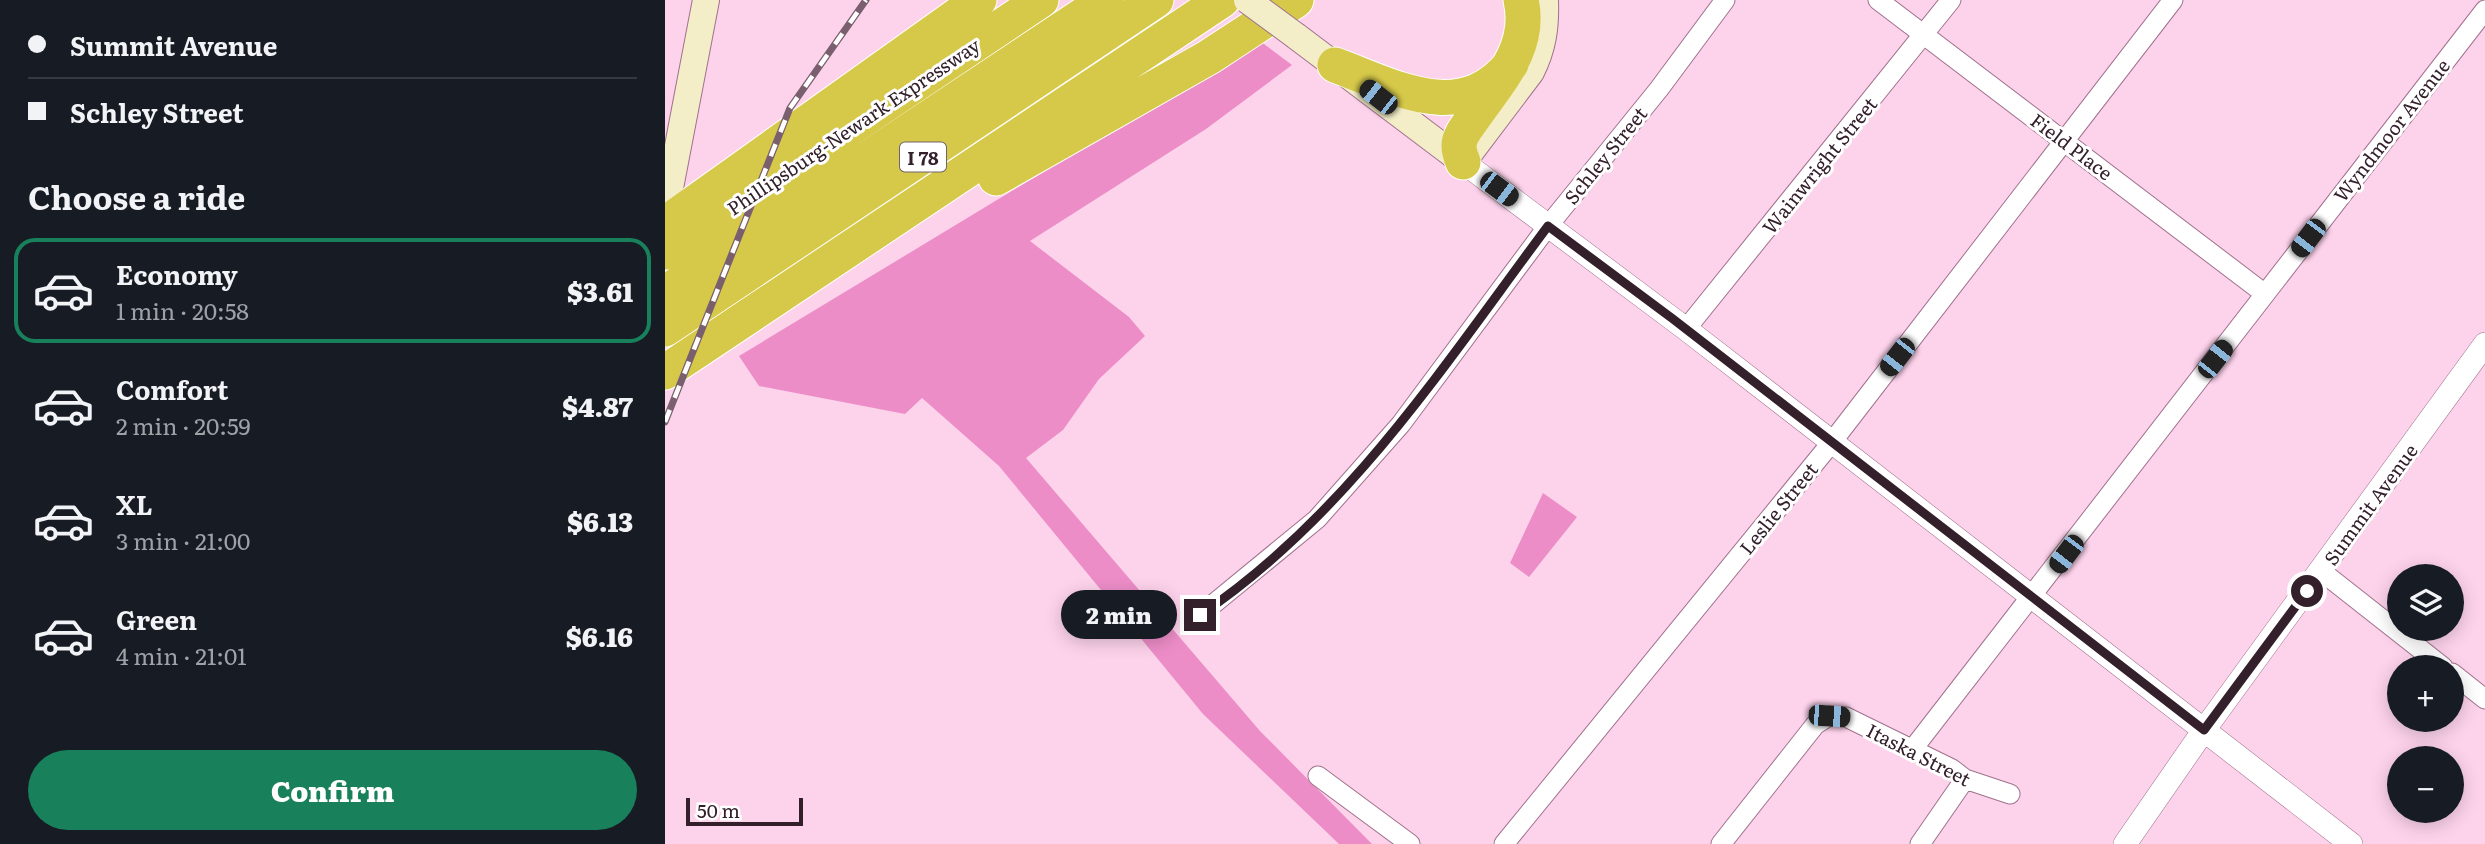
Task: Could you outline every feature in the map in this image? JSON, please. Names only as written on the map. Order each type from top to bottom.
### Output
[{"type":"highway","points":[[665,224],[979,0]]},
{"type":"highway","name":"Phillipsburg-Newark Expressway","points":[[665,252],[1041,0]]},
{"type":"highway","name":"Phillipsburg-Newark Expressway","points":[[665,293],[1105,0]]},
{"type":"highway","name":"I 78","points":[[665,329],[1156,0]]},
{"type":"highway","name":"I 78","points":[[665,372],[1222,0]]},
{"type":"highway","points":[[863,241],[975,189],[1064,140],[1209,57],[1296,0]]},
{"type":"highway","points":[[1463,162],[1459,146],[1463,132],[1511,64],[1523,37],[1524,16],[1521,0]]},
{"type":"highway","points":[[1335,65],[1410,94],[1434,98],[1458,97],[1479,91],[1496,80],[1511,64]]},
{"type":"main road","points":[[1247,0],[1463,162],[1536,62],[1545,29],[1545,0]]},
{"type":"main road","points":[[667,202],[700,3]]},
{"type":"street","name":"Schley Street","points":[[1200,615],[1317,519],[1401,424],[1548,226],[1658,89],[1725,0]]},
{"type":"street","name":"Field Place","points":[[1878,0],[2265,294]]},
{"type":"street","name":"Wainwright Street","points":[[1686,330],[1951,0]]},
{"type":"street","name":"Leslie Street","points":[[1510,842],[1832,442],[2173,0]]},
{"type":"street","name":"Wyndmoor Avenue","points":[[1912,750],[2485,10]]},
{"type":"street","points":[[1463,162],[1832,442],[2351,844]]},
{"type":"street","name":"Summit Avenue","points":[[2125,844],[2204,730],[2485,344]]},
{"type":"street","points":[[2321,571],[2428,655]]},
{"type":"street","points":[[2464,682],[2485,699]]},
{"type":"street","name":"Itaska Street","points":[[1721,844],[1815,725],[1829,716],[1846,717],[1952,769],[1965,779],[2010,794]]},
{"type":"street","points":[[1318,776],[1411,844]]},
{"type":"street","points":[[1920,844],[1965,779]]},
{"type":"shaded area","points":[[1260,41],[1292,65],[1206,129],[1030,241],[1129,317],[1145,336],[1099,379],[1063,430],[1026,458],[1260,731],[1372,844],[1339,844],[1203,714],[999,466],[922,398],[905,414],[759,386],[739,356]]},
{"type":"shaded area","points":[[1543,493],[1577,517],[1529,577],[1510,563]]},
{"type":"railway","points":[[665,422],[790,108],[866,0]]},
{"type":"route","points":[[1200,615],[1317,519],[1401,424],[1548,226],[1673,319],[2204,730],[2307,591]]}]
